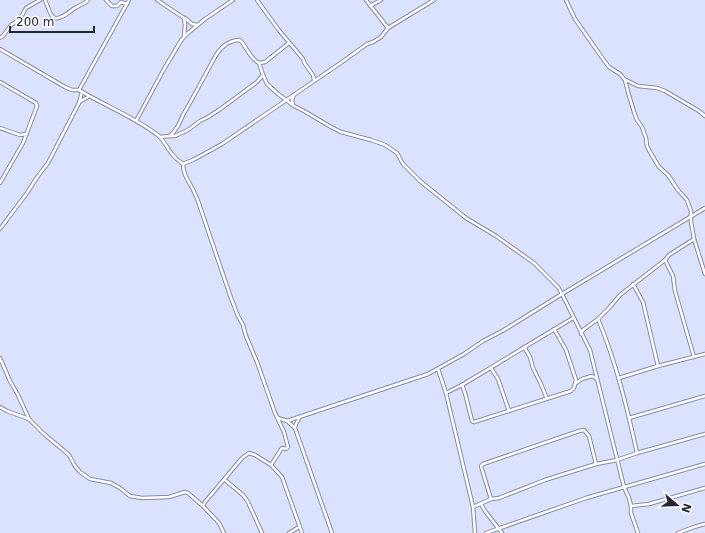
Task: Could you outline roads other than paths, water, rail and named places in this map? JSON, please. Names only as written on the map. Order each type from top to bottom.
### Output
[{"type":"street","points":[[0,38],[11,25],[16,22],[26,8],[40,0]]},
{"type":"street","points":[[49,0],[45,1],[53,17],[59,18],[70,13],[77,7],[86,3],[88,0]]},
{"type":"street","points":[[106,0],[112,6],[117,6],[121,2],[126,4]]},
{"type":"street","points":[[0,229],[48,163],[79,102],[80,91],[129,0]]},
{"type":"street","points":[[157,0],[192,24],[198,25]]},
{"type":"street","points":[[136,121],[164,69],[184,37],[233,0]]},
{"type":"street","points":[[257,0],[289,43],[303,59],[313,75],[314,80]]},
{"type":"street","points":[[366,0],[388,28]]},
{"type":"street","points":[[370,6],[381,0]]},
{"type":"street","points":[[183,164],[222,144],[367,44],[381,37],[388,28],[434,0]]},
{"type":"street","points":[[566,0],[575,19],[603,59],[609,67],[620,74],[625,80],[637,120],[642,127],[650,152],[656,162],[687,200],[690,206],[694,239],[705,274]]},
{"type":"street","points":[[184,18],[184,37]]},
{"type":"street","points":[[168,136],[173,134],[178,126],[216,55],[229,42],[240,40],[251,57],[259,63],[267,84],[286,100],[341,132],[385,145],[397,153],[403,164],[420,181],[466,218],[496,236],[534,263],[558,287],[590,350],[624,487],[632,506],[631,513],[638,533]]},
{"type":"street","points":[[259,63],[265,62],[289,43]]},
{"type":"street","points":[[0,49],[65,87],[80,91],[136,121],[160,137],[172,154],[183,164],[184,175],[192,187],[198,202],[231,298],[243,324],[274,412],[284,432],[288,447],[286,449],[282,448],[270,465]]},
{"type":"street","points":[[160,137],[175,136],[188,130],[200,121],[220,110],[258,82],[263,75]]},
{"type":"street","points":[[625,80],[638,86],[657,88],[664,91],[705,116]]},
{"type":"street","points":[[0,82],[36,103],[37,106],[24,141],[0,183]]},
{"type":"street","points":[[294,106],[292,100],[295,93]]},
{"type":"street","points":[[79,102],[89,96]]},
{"type":"street","points":[[0,128],[20,135],[27,134]]},
{"type":"street","points":[[20,135],[24,141]]},
{"type":"street","points":[[0,174],[4,176]]},
{"type":"street","points":[[287,421],[421,377],[438,369],[705,208]]},
{"type":"street","points":[[582,334],[583,330],[598,319],[620,295],[665,260],[669,254],[694,239]]},
{"type":"street","points":[[665,260],[673,276],[675,291],[694,357]]},
{"type":"street","points":[[633,284],[643,302],[658,366]]},
{"type":"street","points":[[446,393],[491,368],[573,318]]},
{"type":"street","points":[[598,319],[607,340],[619,378],[638,453]]},
{"type":"street","points":[[462,385],[466,392],[472,421],[474,422],[571,391],[576,382],[566,350],[554,329]]},
{"type":"street","points":[[524,347],[530,357],[533,368],[547,399]]},
{"type":"street","points":[[619,378],[705,354]]},
{"type":"street","points":[[0,358],[29,419],[69,455],[80,472],[90,479],[111,483],[130,496],[142,498],[169,497],[185,492],[188,493],[219,523],[224,533]]},
{"type":"street","points":[[491,368],[498,379],[509,411]]},
{"type":"street","points":[[438,369],[446,393],[473,507],[475,533]]},
{"type":"street","points":[[592,376],[594,369]]},
{"type":"street","points":[[576,382],[592,376],[597,379]]},
{"type":"street","points":[[629,418],[705,396]]},
{"type":"street","points":[[0,407],[6,411],[29,419]]},
{"type":"street","points":[[295,428],[300,417]]},
{"type":"street","points":[[278,418],[287,421],[295,428],[332,533]]},
{"type":"street","points":[[491,499],[481,466],[483,464],[579,430],[584,430],[589,436],[596,464]]},
{"type":"street","points":[[473,507],[545,480],[596,464],[617,460],[705,434]]},
{"type":"street","points":[[203,506],[242,458],[249,453],[255,455],[270,465],[282,477],[302,533]]},
{"type":"street","points":[[486,533],[586,498],[705,464]]},
{"type":"street","points":[[225,480],[243,495],[248,502],[262,533]]},
{"type":"street","points":[[632,506],[649,504],[705,488]]},
{"type":"street","points":[[481,504],[502,533]]},
{"type":"street","points":[[678,533],[705,524]]},
{"type":"street","points":[[289,533],[299,527]]}]
